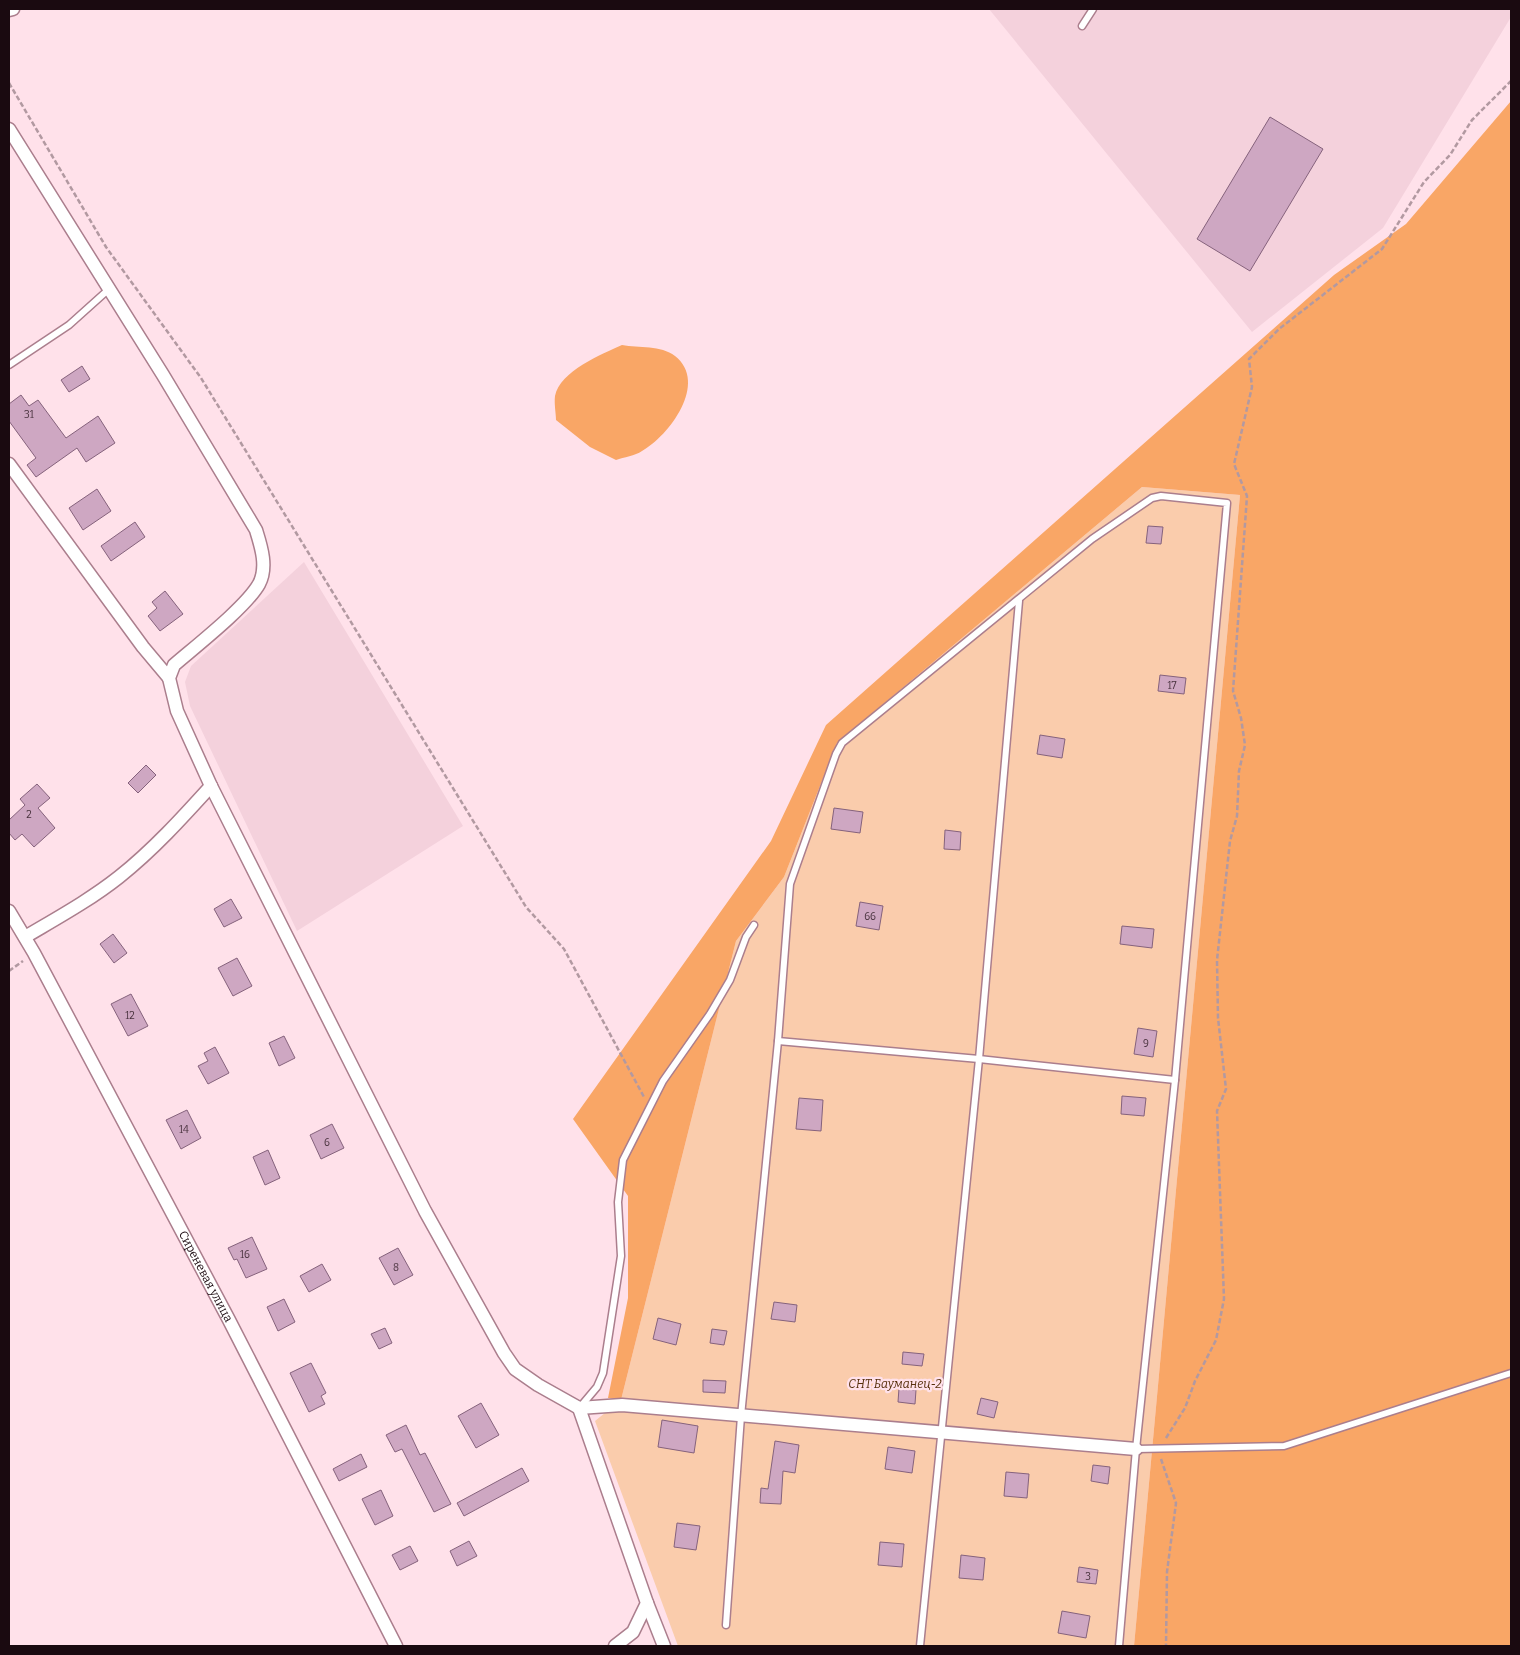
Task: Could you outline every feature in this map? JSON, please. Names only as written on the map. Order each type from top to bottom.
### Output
[{"type":"street","points":[[9,10],[13,9]]},
{"type":"street","points":[[9,129],[108,290],[163,375],[256,530],[262,550],[263,568],[259,583],[241,605],[174,665],[169,678]]},
{"type":"street","points":[[9,464],[143,647],[169,678],[177,712],[212,786],[425,1211],[504,1353],[515,1368],[538,1385],[579,1408],[622,1405],[1136,1449]]},
{"type":"street","points":[[25,937],[86,900],[118,877],[167,833],[212,786]]},
{"type":"street","name":"Сиреневая улица","points":[[9,912],[25,937],[229,1320],[396,1646]]},
{"type":"street","points":[[579,1408],[664,1646]]},
{"type":"street","points":[[615,1646],[634,1632],[648,1603]]},
{"type":"lane","points":[[1082,26],[1093,9]]},
{"type":"lane","points":[[9,365],[69,325],[108,290]]},
{"type":"lane","points":[[726,1625],[741,1416],[778,1040],[790,884],[842,743],[1019,601],[1092,539],[1152,498],[1161,496],[1227,503],[1174,1080],[1118,1646]]},
{"type":"lane","points":[[920,1646],[979,1058],[1019,601]]},
{"type":"lane","points":[[579,1408],[589,1399],[603,1373],[622,1256],[618,1202],[623,1160],[663,1080],[710,1014],[730,980],[746,937],[754,925]]},
{"type":"lane","points":[[778,1040],[979,1058],[1174,1080]]},
{"type":"lane","points":[[1136,1449],[1284,1446],[1511,1373]]},
{"type":"path","points":[[1166,1646],[1167,1572],[1176,1503],[1162,1462],[1160,1448],[1185,1408],[1195,1381],[1216,1340],[1224,1299],[1217,1111],[1226,1089],[1218,1018],[1217,960],[1230,841],[1238,816],[1239,771],[1245,745],[1242,718],[1232,691],[1246,496],[1234,464],[1252,388],[1248,359],[1279,329],[1382,249],[1424,182],[1450,155],[1472,120],[1511,81]]},
{"type":"path","points":[[9,83],[106,248],[201,378],[526,907],[564,949],[649,1106]]},
{"type":"shaded area","points":[[989,9],[1511,9],[1511,17],[1383,228],[1252,332]]},
{"type":"shaded area","points":[[1511,101],[1511,1646],[1134,1646],[1240,495],[1142,487],[837,743],[784,877],[736,941],[621,1400],[608,1398],[628,1298],[628,1196],[573,1119],[771,841],[826,725],[1334,275],[1406,224]]},
{"type":"shaded area","points":[[622,345],[657,348],[669,352],[684,367],[688,380],[687,394],[681,408],[663,434],[653,444],[639,453],[616,460],[590,447],[556,420],[555,396],[558,387],[573,371],[593,358]]},
{"type":"shaded area","points":[[304,562],[463,826],[297,931],[190,706],[185,682],[191,666]]},
{"type":"green space","name":"СНТ Бауманец-2","points":[[1142,487],[1240,495],[1134,1646],[678,1646],[595,1421],[621,1400],[736,941],[784,877],[837,743]]},
{"type":"building","points":[[1270,117],[1323,149],[1250,271],[1197,239]]},
{"type":"building","points":[[82,366],[90,379],[69,392],[61,380]]},
{"type":"building","points":[[21,395],[29,406],[38,400],[66,438],[98,416],[115,443],[86,462],[77,448],[36,477],[27,465],[36,458],[9,421],[9,404]]},
{"type":"building","points":[[97,489],[111,511],[83,530],[69,508]]},
{"type":"building","points":[[135,522],[145,537],[111,561],[101,546]]},
{"type":"building","points":[[1148,526],[1163,527],[1161,544],[1146,543]]},
{"type":"building","points":[[165,591],[183,614],[160,631],[148,616],[157,608],[152,602]]},
{"type":"building","points":[[1160,675],[1186,678],[1184,694],[1158,691]]},
{"type":"building","points":[[1040,735],[1065,739],[1062,758],[1037,754]]},
{"type":"building","points":[[146,765],[156,775],[138,793],[128,783]]},
{"type":"building","points":[[37,784],[50,798],[38,808],[55,828],[34,847],[22,834],[15,840],[9,833],[9,820],[25,805],[20,799]]},
{"type":"building","points":[[834,808],[863,812],[860,833],[831,829]]},
{"type":"building","points":[[945,830],[961,832],[960,850],[944,849]]},
{"type":"building","points":[[231,899],[242,918],[224,927],[214,909]]},
{"type":"building","points":[[860,902],[883,906],[879,930],[856,926]]},
{"type":"building","points":[[1122,926],[1154,929],[1152,948],[1120,944]]},
{"type":"building","points":[[113,934],[127,953],[114,963],[100,944]]},
{"type":"building","points":[[237,958],[252,986],[233,996],[218,968]]},
{"type":"building","points":[[131,994],[148,1026],[128,1036],[111,1004]]},
{"type":"building","points":[[1138,1028],[1157,1031],[1153,1057],[1134,1054]]},
{"type":"building","points":[[284,1036],[295,1058],[279,1066],[269,1043]]},
{"type":"building","points":[[215,1047],[229,1073],[208,1084],[198,1066],[208,1061],[204,1053]]},
{"type":"building","points":[[1122,1096],[1146,1098],[1144,1116],[1121,1114]]},
{"type":"building","points":[[799,1098],[823,1100],[821,1131],[796,1129]]},
{"type":"building","points":[[187,1110],[201,1138],[181,1149],[166,1120]]},
{"type":"building","points":[[332,1124],[344,1148],[321,1159],[310,1135]]},
{"type":"building","points":[[268,1150],[280,1178],[265,1185],[253,1157]]},
{"type":"building","points":[[252,1237],[267,1269],[246,1278],[237,1259],[234,1260],[228,1248]]},
{"type":"building","points":[[398,1248],[413,1275],[394,1285],[379,1258]]},
{"type":"building","points":[[322,1264],[331,1280],[309,1292],[300,1276]]},
{"type":"building","points":[[284,1299],[295,1322],[278,1331],[267,1307]]},
{"type":"building","points":[[774,1302],[797,1305],[795,1322],[771,1319]]},
{"type":"building","points":[[658,1318],[681,1324],[676,1345],[653,1339]]},
{"type":"building","points":[[385,1328],[392,1343],[379,1349],[371,1334]]},
{"type":"building","points":[[712,1329],[727,1331],[724,1345],[710,1343]]},
{"type":"building","points":[[903,1352],[924,1354],[922,1366],[902,1364]]},
{"type":"building","points":[[311,1363],[326,1393],[321,1396],[325,1404],[309,1412],[290,1373]]},
{"type":"building","points":[[703,1380],[726,1381],[725,1393],[703,1392]]},
{"type":"building","points":[[899,1388],[916,1390],[915,1404],[898,1402]]},
{"type":"building","points":[[981,1398],[998,1402],[994,1418],[977,1414]]},
{"type":"building","points":[[481,1403],[499,1435],[476,1448],[458,1416]]},
{"type":"building","points":[[662,1420],[698,1426],[694,1453],[658,1447]]},
{"type":"building","points":[[406,1425],[420,1455],[425,1453],[451,1504],[434,1512],[402,1449],[395,1452],[386,1435]]},
{"type":"building","points":[[775,1441],[799,1445],[795,1473],[783,1471],[781,1504],[760,1503],[761,1488],[768,1489]]},
{"type":"building","points":[[888,1447],[915,1451],[912,1473],[885,1469]]},
{"type":"building","points":[[361,1454],[367,1467],[339,1481],[333,1469]]},
{"type":"building","points":[[1093,1465],[1110,1467],[1108,1484],[1091,1481]]},
{"type":"building","points":[[522,1468],[529,1481],[464,1516],[457,1503]]},
{"type":"building","points":[[1006,1472],[1029,1474],[1027,1498],[1004,1496]]},
{"type":"building","points":[[381,1490],[393,1516],[375,1525],[362,1499]]},
{"type":"building","points":[[677,1523],[700,1526],[696,1550],[674,1547]]},
{"type":"building","points":[[469,1541],[477,1556],[457,1566],[450,1551]]},
{"type":"building","points":[[880,1542],[904,1544],[902,1567],[878,1565]]},
{"type":"building","points":[[410,1546],[418,1561],[400,1570],[392,1555]]},
{"type":"building","points":[[961,1555],[985,1558],[983,1580],[959,1578]]},
{"type":"building","points":[[1079,1567],[1098,1570],[1096,1584],[1077,1582]]},
{"type":"building","points":[[1062,1611],[1090,1616],[1086,1638],[1058,1633]]}]
